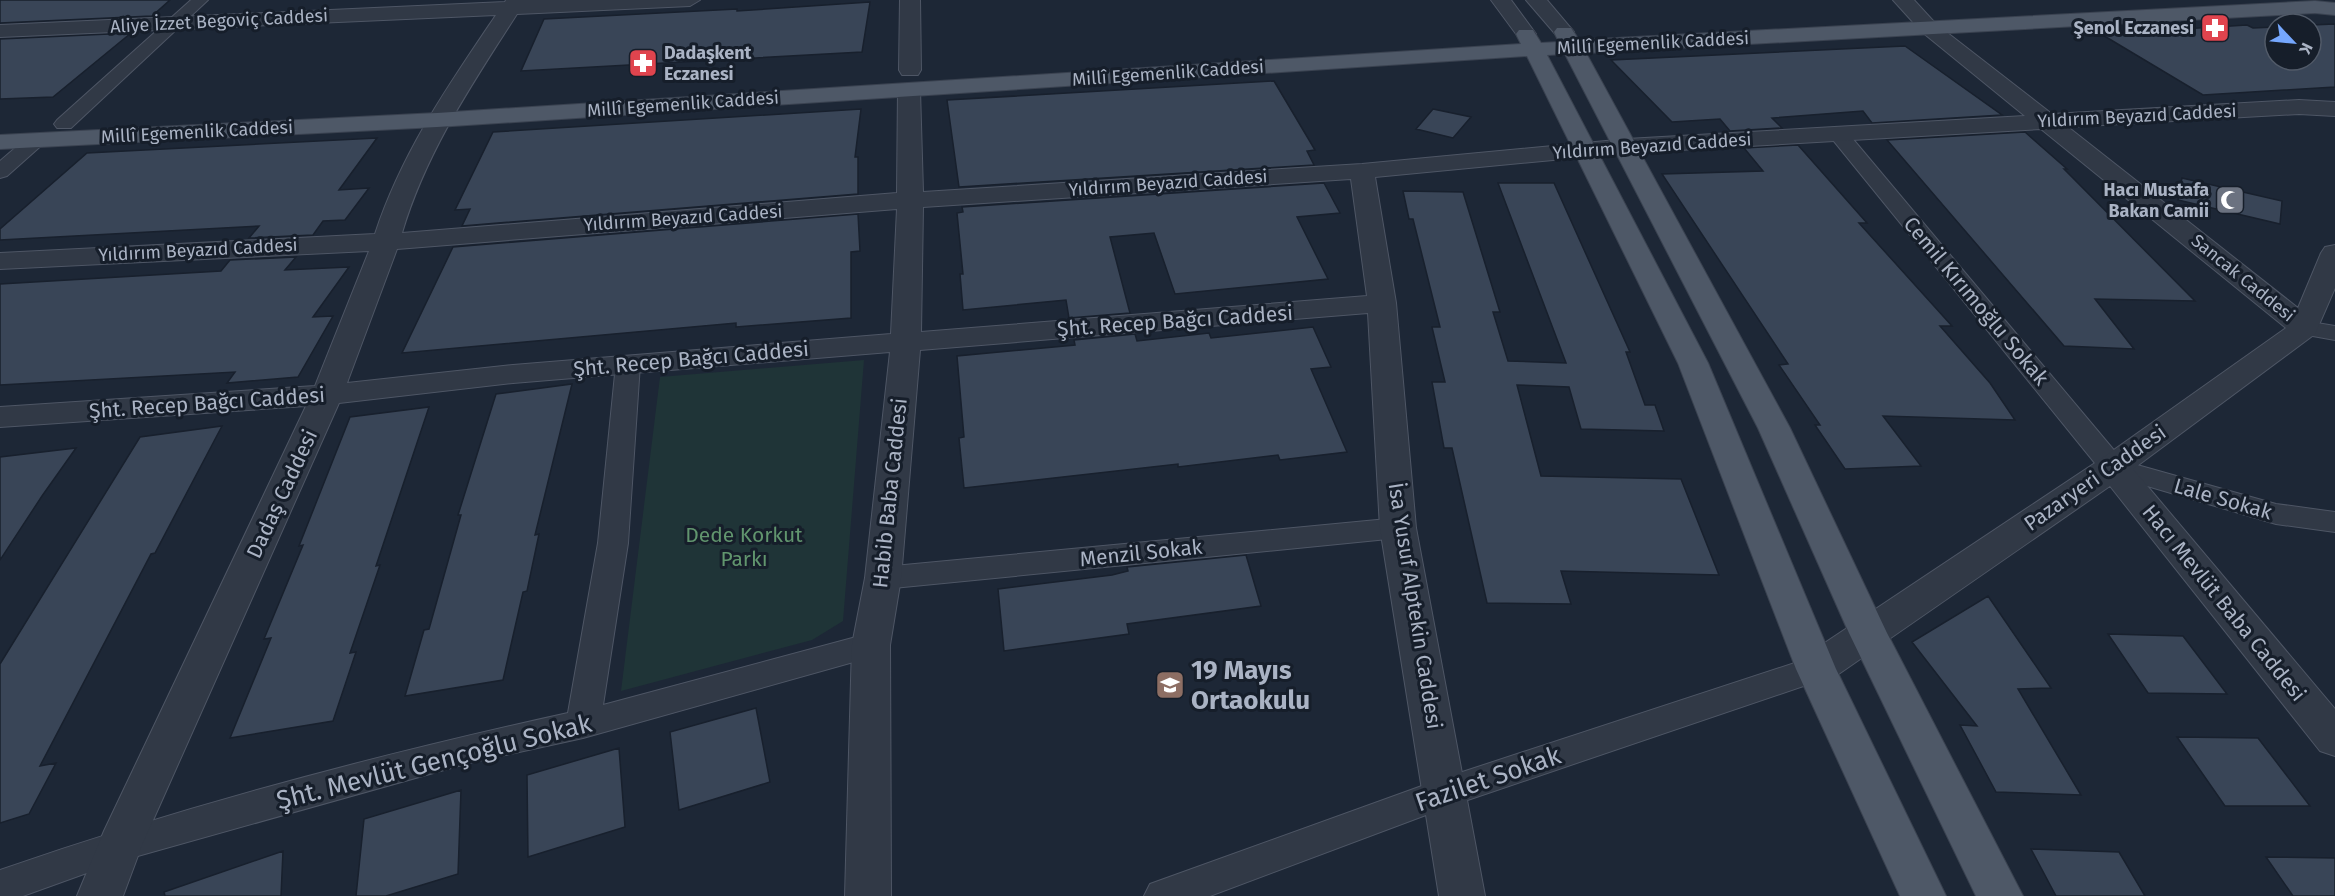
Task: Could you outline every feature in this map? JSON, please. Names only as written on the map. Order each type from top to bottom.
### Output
[{"type":"main road","name":"Millî Egemenlik Caddesi","points":[[0,142],[909,80],[1568,40],[1916,14],[2177,0]]},
{"type":"main road","name":"Millî Egemenlik Caddesi","points":[[1916,14],[2311,4],[2335,9]]},
{"type":"main road","points":[[1568,40],[1627,146],[1774,428],[1868,633],[2000,896]]},
{"type":"main road","points":[[1531,42],[1693,363],[1816,669],[1923,896]]},
{"type":"main road","name":"Millî Egemenlik Caddesi","points":[[0,126],[442,111]]},
{"type":"street","points":[[64,124],[200,0]]},
{"type":"street","name":"Aliye İzzet Begoviç Caddesi","points":[[0,31],[173,24],[514,4],[690,0]]},
{"type":"street","name":"Habib Baba Caddesi","points":[[868,896],[871,645],[883,578],[906,342],[910,200],[910,0]]},
{"type":"street","points":[[1501,0],[1531,42]]},
{"type":"street","points":[[1536,0],[1568,40]]},
{"type":"street","name":"Dadaş Caddesi","points":[[100,896],[120,845],[327,395],[386,242],[399,200],[442,111],[514,4]]},
{"type":"street","name":"Sancak Caddesi","points":[[1916,14],[2047,120],[2320,331]]},
{"type":"street","name":"Yıldırım Beyazıd Caddesi","points":[[0,261],[386,242],[910,200],[1362,171],[1627,146],[1840,136],[2047,120],[2299,107],[2335,109]]},
{"type":"street","name":"Cemil Kırımoğlu Sokak","points":[[1840,136],[2113,467]]},
{"type":"street","points":[[0,172],[36,140]]},
{"type":"street","name":"İsa Yusuf Alptekin Caddesi","points":[[1362,171],[1382,303],[1398,528],[1462,896]]},
{"type":"street","points":[[2320,331],[2335,253]]},
{"type":"street","name":"Şht. Recep Bağcı Caddesi","points":[[0,417],[327,395],[628,364],[1382,303]]},
{"type":"street","name":"Pazaryeri Caddesi","points":[[1816,669],[2113,467],[2320,331]]},
{"type":"street","points":[[583,724],[613,543],[628,364]]},
{"type":"street","name":"Lale Sokak","points":[[2113,467],[2276,514],[2335,522]]},
{"type":"street","name":"Hacı Mevlüt Baba Caddesi","points":[[2113,467],[2335,739]]},
{"type":"street","name":"Menzil Sokak","points":[[883,578],[1398,528]]},
{"type":"street","name":"Şht. Mevlüt Gençoğlu Sokak","points":[[0,887],[120,845],[469,749],[583,724],[871,645]]},
{"type":"street","name":"Fazilet Sokak","points":[[1163,896],[1444,793],[1816,669]]},
{"type":"green space","name":"Dede Korkut Parkı","points":[[864,360],[843,621],[812,640],[621,691],[660,377]]},
{"type":"building","points":[[0,0],[170,0],[152,16],[0,23]]},
{"type":"building","points":[[870,2],[862,52],[521,71],[544,19],[737,9],[737,11]]},
{"type":"building","points":[[2323,24],[2335,24],[2335,87],[2203,95],[2101,34],[2247,25],[2253,28],[2263,28],[2263,72],[2323,72]]},
{"type":"building","points":[[131,33],[53,97],[0,99],[0,39]]},
{"type":"building","points":[[1905,46],[2002,115],[1872,123],[1863,111],[1772,118],[1782,128],[1730,131],[1720,119],[1672,122],[1611,60]]},
{"type":"building","points":[[1274,81],[1315,150],[1307,151],[1314,165],[959,187],[947,100]]},
{"type":"building","points":[[861,109],[855,157],[858,157],[858,194],[462,226],[470,209],[455,210],[493,132]]},
{"type":"building","points":[[1433,109],[1471,117],[1453,138],[1416,129]]},
{"type":"building","points":[[2025,132],[2067,169],[2064,169],[2195,301],[2095,299],[2134,349],[2064,346],[1887,140]]},
{"type":"building","points":[[377,138],[339,190],[369,188],[345,220],[323,221],[313,235],[249,238],[259,226],[0,240],[0,229],[87,153]]},
{"type":"building","points":[[1798,145],[1867,223],[1859,223],[1952,326],[1940,326],[1990,383],[2015,420],[1883,416],[1921,466],[1845,469],[1815,425],[1820,425],[1779,365],[1788,364],[1662,174],[1763,171],[1744,148]]},
{"type":"building","name":"Hacı Mustafa Bakan Camii","points":[[2182,178],[2282,201],[2280,224],[2178,200]]},
{"type":"building","points":[[1324,183],[1340,213],[1297,217],[1328,279],[1175,294],[1154,233],[1110,237],[1130,313],[1069,318],[1066,300],[963,310],[960,274],[963,274],[957,213],[963,212],[962,207]]},
{"type":"building","points":[[1498,183],[1554,183],[1630,352],[1626,352],[1645,405],[1655,405],[1664,431],[1581,429],[1569,387],[1517,385],[1541,476],[1681,479],[1719,575],[1561,571],[1571,604],[1487,603],[1452,448],[1444,448],[1432,382],[1445,382],[1432,327],[1440,327],[1413,219],[1409,219],[1403,191],[1463,192],[1500,312],[1493,312],[1508,361],[1566,363]]},
{"type":"building","points":[[858,214],[860,251],[851,252],[851,318],[736,327],[736,323],[402,353],[453,247]]},
{"type":"building","points":[[296,257],[285,270],[349,267],[313,317],[333,316],[298,377],[227,383],[235,372],[0,385],[0,284],[221,271],[230,260]]},
{"type":"building","points":[[1313,327],[1331,367],[1311,369],[1347,452],[1280,460],[1278,455],[1178,467],[1178,464],[964,488],[959,438],[964,437],[957,356],[1075,345],[1074,340],[1135,334],[1137,341],[1209,333],[1211,338]]},
{"type":"building","points":[[572,384],[535,535],[539,534],[527,591],[523,592],[503,680],[405,696],[424,630],[429,629],[461,515],[458,515],[496,394]]},
{"type":"building","points":[[429,407],[376,566],[380,565],[350,653],[356,652],[333,721],[230,738],[271,638],[264,639],[303,545],[299,546],[350,417]]},
{"type":"building","points":[[222,426],[155,553],[151,554],[40,766],[56,763],[29,814],[0,823],[0,664],[140,437]]},
{"type":"building","points":[[76,448],[42,496],[0,560],[0,457]]},
{"type":"building","points":[[1246,555],[1261,606],[1127,624],[1129,634],[1004,651],[998,589],[1112,575],[1128,571],[1127,567]]},
{"type":"building","points":[[1988,596],[2051,688],[2018,689],[2081,795],[1996,792],[1960,725],[1977,726],[1912,642]]},
{"type":"building","points":[[2108,634],[2183,636],[2227,694],[2148,693]]},
{"type":"building","points":[[756,708],[770,782],[679,810],[670,732]]},
{"type":"building","points":[[2177,737],[2258,738],[2310,806],[2225,806]]},
{"type":"building","points":[[619,748],[625,827],[528,857],[527,775]]},
{"type":"building","points":[[461,790],[458,874],[386,896],[356,896],[364,819]]},
{"type":"building","points":[[2031,849],[2119,852],[2145,896],[2056,896]]},
{"type":"building","points":[[283,851],[281,896],[165,896],[164,892]]},
{"type":"building","points":[[2266,857],[2335,858],[2335,896],[2293,896]]},
{"type":"place","name":"Şenol Eczanesi","points":[[2215,28]]},
{"type":"place","name":"Dadaşkent Eczanesi","points":[[643,63]]},
{"type":"place","name":"Hacı Mustafa Bakan Camii","points":[[2230,200]]},
{"type":"place","name":"19 Mayıs Ortaokulu","points":[[1170,685]]}]
